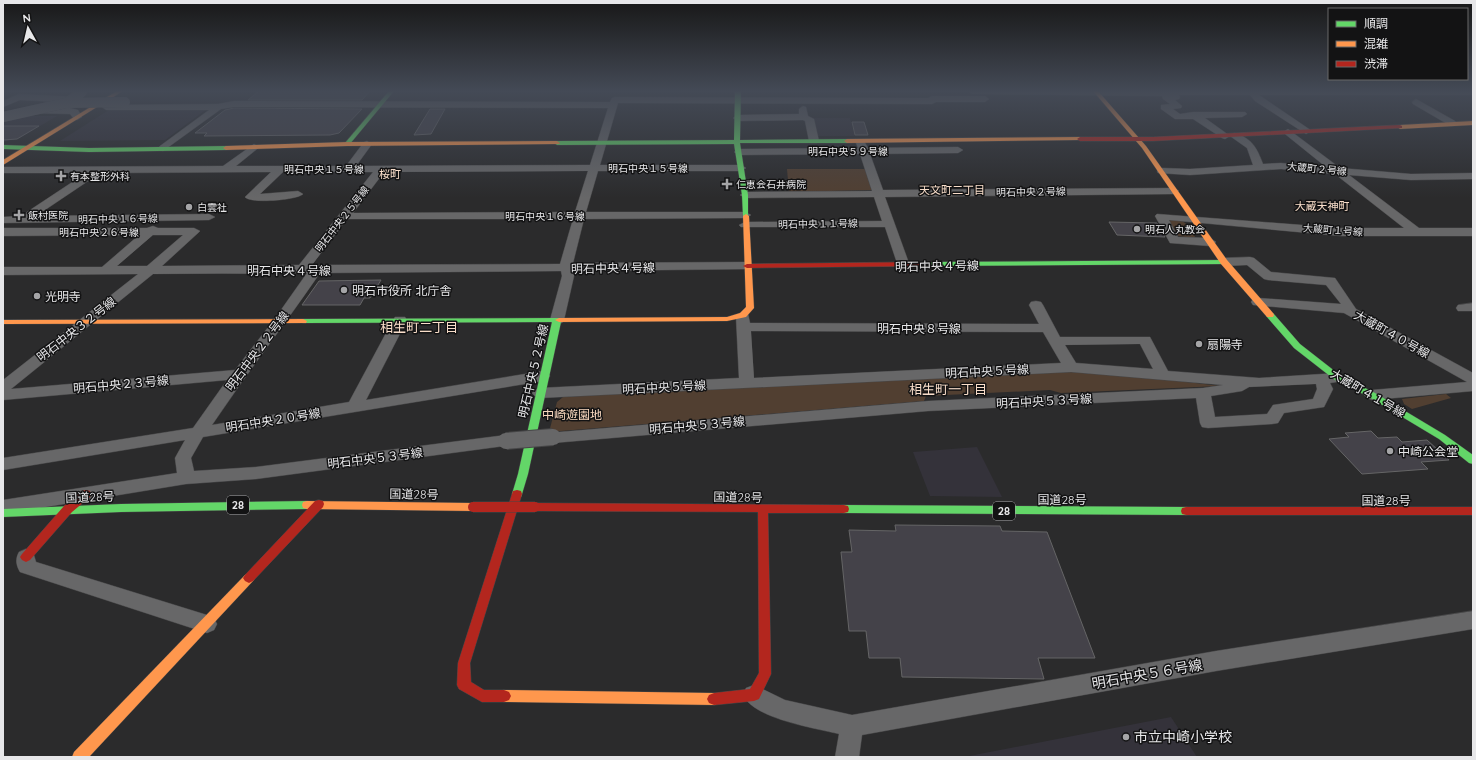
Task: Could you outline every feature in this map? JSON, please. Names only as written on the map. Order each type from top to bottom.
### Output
[{"type":"main road","points":[[3,162],[61,126]]},
{"type":"main road","points":[[347,144],[362,126]]},
{"type":"main road","points":[[738,126],[738,147],[745,195],[750,308],[744,321]]},
{"type":"main road","name":"大蔵町４１号線","points":[[1125,126],[1162,171],[1174,191],[1224,262],[1297,346],[1338,378],[1372,395],[1442,437],[1473,460]]},
{"type":"main road","points":[[3,147],[163,148],[347,144],[601,142],[738,147],[814,141],[862,146],[1229,136],[1389,126]]},
{"type":"main road","points":[[3,151],[25,148]]},
{"type":"main road","name":"明石中央４号線","points":[[748,266],[904,266],[1224,262]]},
{"type":"main road","name":"明石中央５２号線","points":[[744,321],[727,319],[557,320],[523,474],[464,663],[464,685],[482,696],[724,699],[754,695]]},
{"type":"main road","points":[[3,322],[557,320]]},
{"type":"main road","points":[[26,557],[68,509],[86,494]]},
{"type":"main road","points":[[79,757],[207,624],[319,504]]},
{"type":"main road","name":"国道28号","points":[[3,513],[68,509],[319,504],[473,507],[1473,512]]},
{"type":"main road","points":[[754,695],[765,674],[763,509]]},
{"type":"street","points":[[163,148],[191,126]]},
{"type":"street","points":[[557,320],[568,276],[566,260],[606,126]]},
{"type":"street","points":[[811,126],[814,141]]},
{"type":"street","points":[[1212,126],[1250,146],[1259,168]]},
{"type":"street","points":[[1300,126],[1306,131]]},
{"type":"street","points":[[1288,132],[1417,233]]},
{"type":"street","points":[[349,169],[367,144]]},
{"type":"street","points":[[862,146],[904,266]]},
{"type":"street","name":"明石中央５９号線","points":[[738,147],[862,146],[958,150]]},
{"type":"street","points":[[226,169],[254,147]]},
{"type":"street","name":"大蔵町２号線","points":[[1162,171],[1190,172],[1281,166],[1411,177],[1473,176]]},
{"type":"street","name":"明石中央１５号線","points":[[3,170],[742,168]]},
{"type":"street","name":"明石中央２５号線","points":[[309,270],[345,216],[381,169]]},
{"type":"street","points":[[22,220],[97,170]]},
{"type":"street","points":[[280,170],[250,197],[278,197],[280,195],[298,194]]},
{"type":"street","name":"明石中央２号線","points":[[745,195],[1174,191]]},
{"type":"street","name":"明石中央１６号線","points":[[345,216],[579,216],[745,220]]},
{"type":"street","points":[[1194,219],[1161,216],[1174,240],[1210,242]]},
{"type":"street","name":"明石中央１６号線","points":[[3,220],[209,217]]},
{"type":"street","points":[[104,271],[166,218]]},
{"type":"street","name":"大蔵町１号線","points":[[1194,219],[1342,232],[1473,232]]},
{"type":"street","name":"明石中央１１号線","points":[[745,220],[890,224]]},
{"type":"street","name":"明石中央２６号線","points":[[3,232],[194,231]]},
{"type":"street","name":"明石中央３２号線","points":[[4,387],[149,271],[194,231]]},
{"type":"street","points":[[1224,262],[1250,261],[1268,276],[1330,281],[1350,308],[1347,309]]},
{"type":"street","name":"明石中央４号線","points":[[3,271],[748,266]]},
{"type":"street","name":"明石中央２２号線","points":[[198,432],[239,374],[281,320],[309,270]]},
{"type":"street","name":"大蔵町４０号線","points":[[1258,302],[1347,309],[1473,379]]},
{"type":"street","points":[[1036,305],[1071,366]]},
{"type":"street","points":[[355,406],[400,320]]},
{"type":"street","points":[[744,321],[747,382]]},
{"type":"street","name":"明石中央８号線","points":[[744,321],[1048,328]]},
{"type":"street","points":[[1056,341],[1145,340],[1162,373]]},
{"type":"street","name":"明石中央５号線","points":[[540,393],[1071,366],[1162,373],[1259,383],[1338,378]]},
{"type":"street","name":"明石中央２３号線","points":[[4,387],[239,374]]},
{"type":"street","name":"明石中央２０号線","points":[[3,464],[544,376]]},
{"type":"street","points":[[1203,393],[1208,423],[1272,419],[1279,409],[1318,403],[1325,389],[1321,379]]},
{"type":"street","name":"明石中央５３号線","points":[[3,507],[186,478],[256,473],[506,441],[928,406],[1203,393],[1259,383]]},
{"type":"street","points":[[1372,395],[1473,386]]},
{"type":"street","points":[[186,478],[183,458],[198,432]]},
{"type":"street","points":[[26,557],[27,567],[207,624]]},
{"type":"street","name":"明石中央５６号線","points":[[852,726],[910,717],[1224,660],[1473,620]]},
{"type":"street","points":[[754,695],[781,710],[852,726],[847,757]]},
{"type":"shaded area","points":[[3,126],[39,126],[20,138],[3,142]]},
{"type":"shaded area","points":[[83,126],[183,126],[165,140],[60,141]]},
{"type":"shaded area","points":[[815,126],[852,126],[855,136],[817,136]]},
{"type":"shaded area","points":[[977,447],[1002,497],[930,496],[913,452]]},
{"type":"shaded area","name":"市立中崎小学校","points":[[1171,717],[1197,757],[964,757]]},
{"type":"green space","points":[[787,169],[870,169],[873,190],[789,192]]},
{"type":"green space","points":[[1170,219],[1183,221],[1190,228],[1195,236],[1194,238],[1178,236],[1168,221]]},
{"type":"green space","name":"中崎遊園地","points":[[1052,370],[1105,372],[1220,386],[1061,393],[1050,390],[926,396],[924,401],[549,432],[557,402],[563,397],[744,385]]},
{"type":"green space","points":[[1446,394],[1451,398],[1412,409],[1404,404],[1402,399]]},
{"type":"building","points":[[3,126],[38,126],[17,139],[3,140]]},
{"type":"building","points":[[204,126],[345,126],[339,133],[330,135],[204,136],[207,133],[195,133]]},
{"type":"building","points":[[419,126],[435,126],[431,134],[414,135]]},
{"type":"building","points":[[853,126],[865,126],[868,135],[855,135]]},
{"type":"building","name":"明石人丸教会","points":[[1109,222],[1157,223],[1165,237],[1117,235]]},
{"type":"building","name":"明石市役所 北庁舎","points":[[381,280],[370,298],[364,298],[360,305],[302,305],[319,281]]},
{"type":"building","name":"中崎公会堂","points":[[1371,431],[1378,438],[1397,437],[1402,442],[1427,440],[1449,460],[1421,462],[1428,469],[1362,474],[1329,439],[1349,437],[1345,433]]},
{"type":"building","points":[[895,525],[1000,526],[1002,531],[1047,532],[1095,658],[1038,658],[1044,679],[902,677],[900,658],[869,658],[866,631],[849,631],[841,552],[852,552],[849,530],[896,531]]},
{"type":"traffic: fast","points":[[347,144],[362,126]]},
{"type":"traffic: fast","points":[[737,126],[737,142],[745,195],[746,216]]},
{"type":"traffic: fast","points":[[557,143],[847,141]]},
{"type":"traffic: fast","points":[[3,147],[89,150],[226,148]]},
{"type":"traffic: fast","points":[[926,264],[1224,262]]},
{"type":"traffic: fast","points":[[1270,315],[1297,346],[1338,378],[1372,395],[1442,437],[1473,460]]},
{"type":"traffic: fast","points":[[517,494],[523,474],[557,320]]},
{"type":"traffic: fast","points":[[303,321],[559,320]]},
{"type":"traffic: fast","points":[[3,513],[121,508],[307,505]]},
{"type":"traffic: fast","points":[[844,509],[1186,511]]},
{"type":"traffic: slow","points":[[3,163],[63,126]]},
{"type":"traffic: slow","points":[[1126,126],[1144,147],[1224,262],[1270,315]]},
{"type":"traffic: slow","points":[[1400,127],[1410,126]]},
{"type":"traffic: slow","points":[[847,141],[1080,139]]},
{"type":"traffic: slow","points":[[226,148],[347,144],[557,143]]},
{"type":"traffic: slow","points":[[559,320],[727,319],[743,315],[750,308],[746,216]]},
{"type":"traffic: slow","points":[[3,322],[303,321]]},
{"type":"traffic: slow","points":[[307,505],[473,507]]},
{"type":"traffic: slow","points":[[79,757],[249,578]]},
{"type":"traffic: slow","points":[[504,696],[714,699]]},
{"type":"traffic: jam","points":[[1080,139],[1153,139],[1400,127]]},
{"type":"traffic: jam","points":[[747,266],[926,264]]},
{"type":"traffic: jam","points":[[26,557],[68,509],[86,494]]},
{"type":"traffic: jam","points":[[504,696],[482,696],[464,685],[464,663],[517,494]]},
{"type":"traffic: jam","points":[[249,578],[319,504]]},
{"type":"traffic: jam","points":[[473,507],[535,507]]},
{"type":"traffic: jam","points":[[535,507],[844,509]]},
{"type":"traffic: jam","points":[[714,699],[754,695],[765,674],[763,509]]},
{"type":"traffic: jam","points":[[1186,511],[1473,511]]},
{"type":"place","name":"有本整形外科","points":[[61,176]]},
{"type":"place","name":"仁恵会石井病院","points":[[727,184]]},
{"type":"place","name":"白雲社","points":[[189,207]]},
{"type":"place","name":"飯村医院","points":[[19,215]]},
{"type":"place","name":"明石人丸教会","points":[[1137,229]]},
{"type":"place","name":"明石市役所 北庁舎","points":[[344,290]]},
{"type":"place","name":"光明寺","points":[[37,296]]},
{"type":"place","name":"扇陽寺","points":[[1199,344]]},
{"type":"place","name":"中崎公会堂","points":[[1390,451]]},
{"type":"place","name":"市立中崎小学校","points":[[1126,737]]},
{"type":"district","name":"桜町","points":[[390,174]]},
{"type":"district","name":"天文町二丁目","points":[[952,190]]},
{"type":"district","name":"大蔵天神町","points":[[1322,206]]},
{"type":"district","name":"相生町二丁目","points":[[419,327]]},
{"type":"district","name":"相生町一丁目","points":[[948,389]]}]
